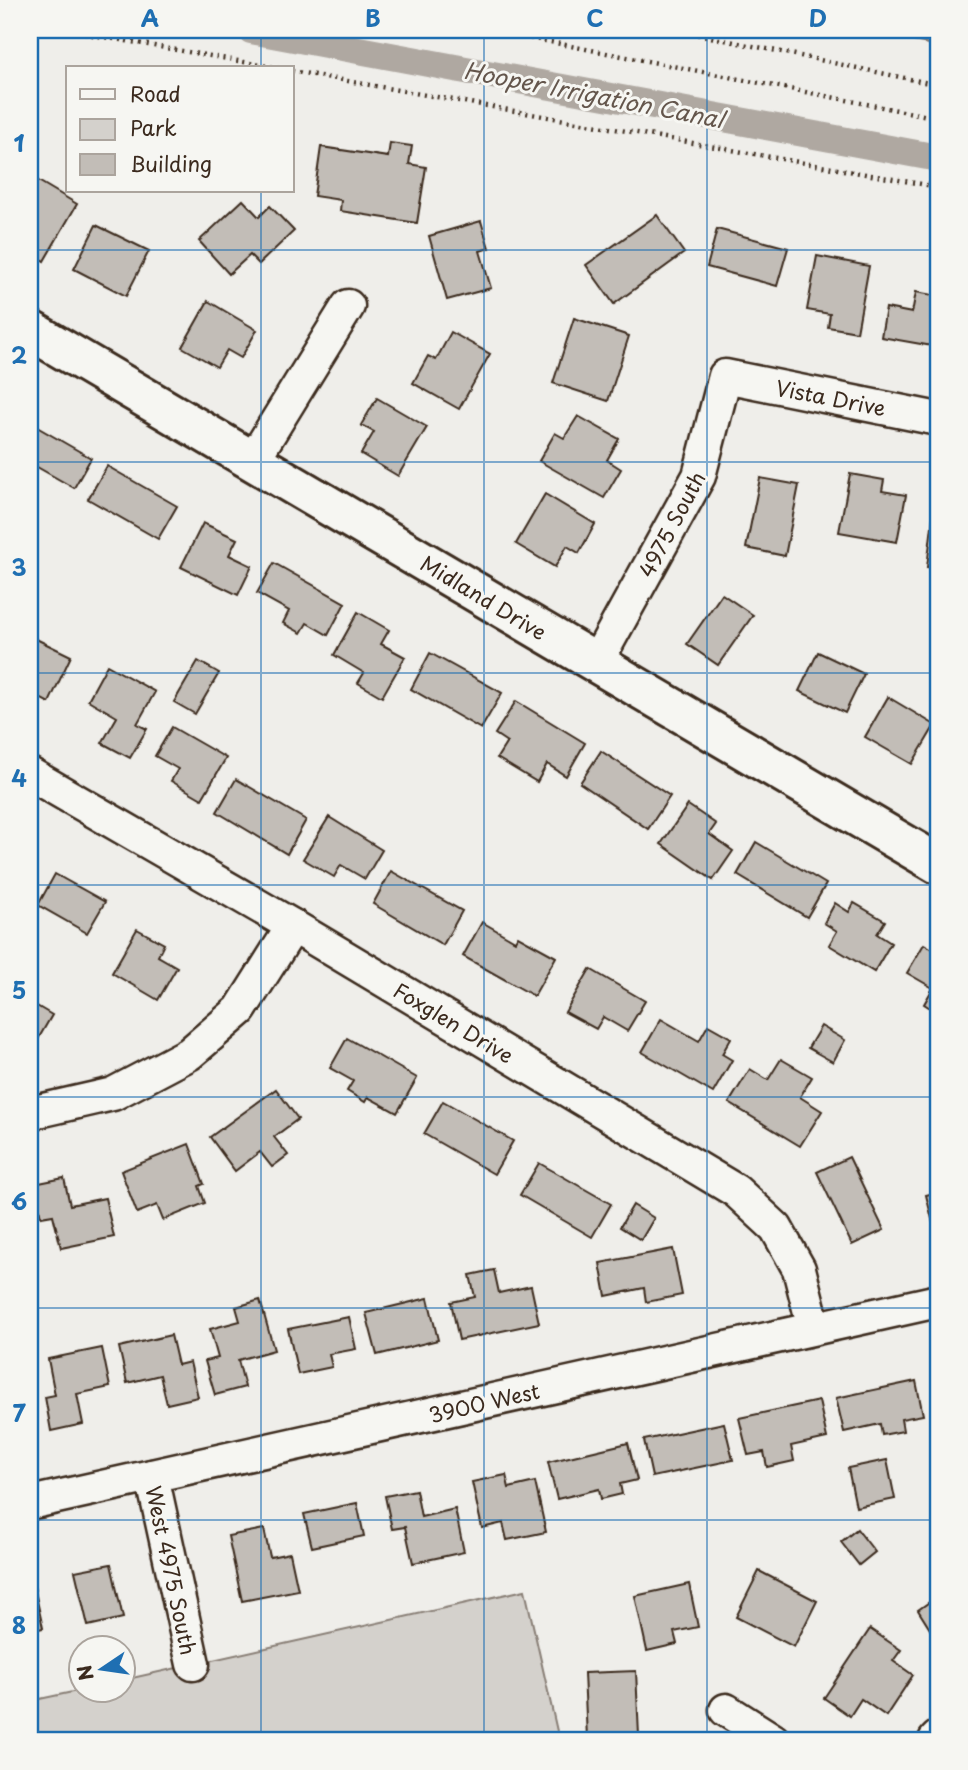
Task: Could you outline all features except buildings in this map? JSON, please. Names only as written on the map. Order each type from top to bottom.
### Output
[{"type":"street","points":[[253,460],[348,306]]},
{"type":"street","name":"Midland Drive","points":[[30,330],[938,864]]},
{"type":"street","name":"Vista Drive","points":[[724,376],[938,419]]},
{"type":"street","name":"4975 South","points":[[596,663],[699,476],[724,376]]},
{"type":"street","name":"Foxglen Drive","points":[[30,774],[293,926],[736,1191],[776,1228],[799,1269],[814,1328]]},
{"type":"street","points":[[30,1113],[113,1094],[189,1054],[240,1010],[293,926]]},
{"type":"street","name":"3900 West","points":[[30,1503],[938,1301]]},
{"type":"street","name":"West 4975 South","points":[[152,1476],[193,1664]]},
{"type":"street","points":[[726,1710],[773,1740]]},
{"type":"path","points":[[64,30],[267,66]]},
{"type":"path","points":[[489,30],[938,118]]},
{"type":"path","points":[[677,30],[938,85]]},
{"type":"path","points":[[294,71],[938,187]]},
{"type":"green space","points":[[525,1590],[559,1740],[30,1740],[30,1701],[66,1693],[66,1704],[136,1704],[136,1677]]},
{"type":"shaded area","points":[[859,30],[938,30],[938,46]]},
{"type":"waterway","name":"Hooper Irrigation Canal","points":[[251,30],[938,158]]}]
